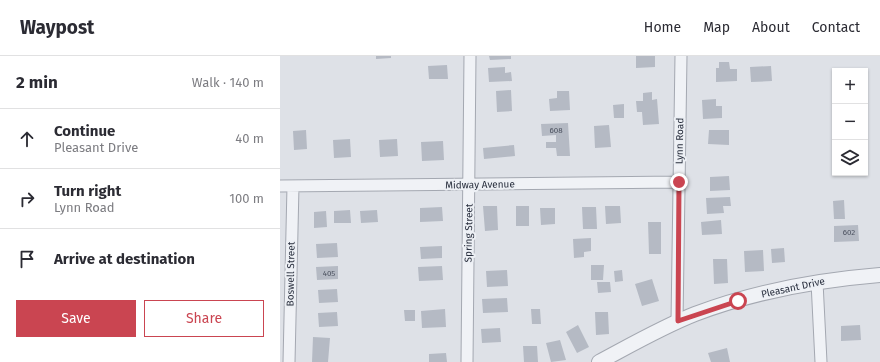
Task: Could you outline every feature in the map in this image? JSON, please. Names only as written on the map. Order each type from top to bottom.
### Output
[{"type":"street","name":"Spring Street","points":[[467,362],[470,56]]},
{"type":"street","name":"Lynn Road","points":[[678,321],[681,56]]},
{"type":"street","name":"Midway Avenue","points":[[280,186],[679,182]]},
{"type":"street","name":"Boswell Street","points":[[289,362],[293,186]]},
{"type":"street","name":"Pleasant Drive","points":[[599,362],[678,321],[738,301],[817,282],[880,275]]},
{"type":"street","points":[[817,282],[821,362]]},
{"type":"building","points":[[376,56],[391,56],[391,58],[376,59]]},
{"type":"building","points":[[489,56],[511,56],[511,59],[490,60]]},
{"type":"building","points":[[636,56],[655,56],[655,67],[636,68]]},
{"type":"building","points":[[719,62],[729,62],[730,69],[737,69],[737,81],[716,82],[716,68],[719,68]]},
{"type":"building","points":[[447,65],[448,79],[429,79],[428,66]]},
{"type":"building","points":[[771,66],[772,81],[751,82],[750,67]]},
{"type":"building","points":[[505,67],[505,73],[511,72],[512,81],[489,82],[488,68]]},
{"type":"building","points":[[511,90],[512,111],[497,112],[496,91]]},
{"type":"building","points":[[557,91],[569,91],[570,110],[550,111],[549,99],[557,98]]},
{"type":"building","points":[[652,92],[652,100],[657,99],[659,124],[643,125],[642,112],[637,112],[636,101],[643,101],[643,93]]},
{"type":"building","points":[[716,99],[716,106],[722,106],[722,118],[703,119],[702,100]]},
{"type":"building","points":[[624,104],[624,118],[614,118],[613,105]]},
{"type":"building","points":[[568,123],[570,156],[557,156],[556,148],[546,148],[546,142],[556,142],[556,135],[542,136],[541,124]]},
{"type":"building","points":[[609,125],[611,147],[595,148],[594,126]]},
{"type":"building","points":[[306,130],[307,149],[294,150],[293,131]]},
{"type":"building","points":[[709,130],[729,130],[729,145],[708,144]]},
{"type":"building","points":[[350,139],[351,157],[334,158],[333,140]]},
{"type":"building","points":[[397,139],[398,156],[380,157],[379,140]]},
{"type":"building","points":[[443,141],[444,160],[422,161],[421,142]]},
{"type":"building","points":[[514,145],[515,156],[484,159],[483,148]]},
{"type":"building","points":[[729,176],[730,190],[710,191],[710,177]]},
{"type":"building","points":[[730,197],[731,206],[723,206],[724,213],[707,214],[706,198]]},
{"type":"building","points":[[844,200],[845,219],[834,219],[833,201]]},
{"type":"building","points":[[483,206],[497,206],[498,230],[485,231]]},
{"type":"building","points":[[516,206],[529,206],[529,226],[516,226]]},
{"type":"building","points":[[605,206],[620,206],[621,223],[606,224]]},
{"type":"building","points":[[442,207],[443,221],[420,222],[420,208]]},
{"type":"building","points":[[582,207],[596,207],[597,229],[583,229]]},
{"type":"building","points":[[540,208],[555,208],[555,224],[541,225]]},
{"type":"building","points":[[350,210],[351,223],[334,223],[334,211]]},
{"type":"building","points":[[377,210],[378,222],[361,223],[360,211]]},
{"type":"building","points":[[326,211],[327,227],[314,228],[314,212]]},
{"type":"building","points":[[721,220],[722,234],[702,235],[701,222]]},
{"type":"building","points":[[648,222],[661,222],[661,254],[649,254]]},
{"type":"building","points":[[858,225],[859,241],[834,242],[834,226]]},
{"type":"building","points":[[591,238],[591,251],[584,252],[584,257],[574,258],[573,239]]},
{"type":"building","points":[[337,243],[338,257],[317,258],[316,244]]},
{"type":"building","points":[[442,246],[442,258],[421,259],[420,247]]},
{"type":"building","points":[[784,248],[785,262],[772,263],[771,249]]},
{"type":"building","points":[[763,250],[764,271],[745,272],[744,251]]},
{"type":"building","points":[[713,259],[727,259],[728,283],[714,284]]},
{"type":"building","points":[[591,265],[604,265],[603,280],[591,280]]},
{"type":"building","points":[[338,266],[338,279],[317,280],[316,267]]},
{"type":"building","points":[[442,266],[443,280],[419,281],[418,267]]},
{"type":"building","points":[[507,270],[508,286],[487,287],[486,271]]},
{"type":"building","points":[[622,270],[623,281],[615,282],[614,271]]},
{"type":"building","points":[[652,279],[659,301],[642,306],[635,284]]},
{"type":"building","points":[[597,282],[610,282],[611,292],[598,293]]},
{"type":"building","points":[[337,289],[338,302],[319,303],[318,290]]},
{"type":"building","points":[[507,298],[508,312],[483,313],[482,299]]},
{"type":"building","points":[[445,309],[446,327],[422,328],[421,311]]},
{"type":"building","points":[[531,309],[540,309],[541,324],[532,324]]},
{"type":"building","points":[[404,310],[415,310],[415,321],[405,321]]},
{"type":"building","points":[[337,312],[338,326],[319,327],[318,313]]},
{"type":"building","points":[[595,312],[608,312],[609,334],[596,335]]},
{"type":"building","points":[[578,325],[589,347],[577,353],[566,332]]},
{"type":"building","points":[[860,325],[861,340],[841,341],[841,326]]},
{"type":"building","points":[[500,328],[501,342],[482,343],[481,329]]},
{"type":"building","points":[[313,337],[330,338],[328,362],[312,362]]},
{"type":"building","points":[[560,340],[566,360],[551,362],[546,343]]},
{"type":"building","points":[[523,346],[537,346],[538,362],[524,362]]},
{"type":"building","points":[[727,348],[730,362],[711,362],[708,353]]},
{"type":"building","points":[[446,353],[447,362],[429,362],[429,354]]},
{"type":"route","points":[[679,182],[678,321],[717,306],[738,301]]}]
